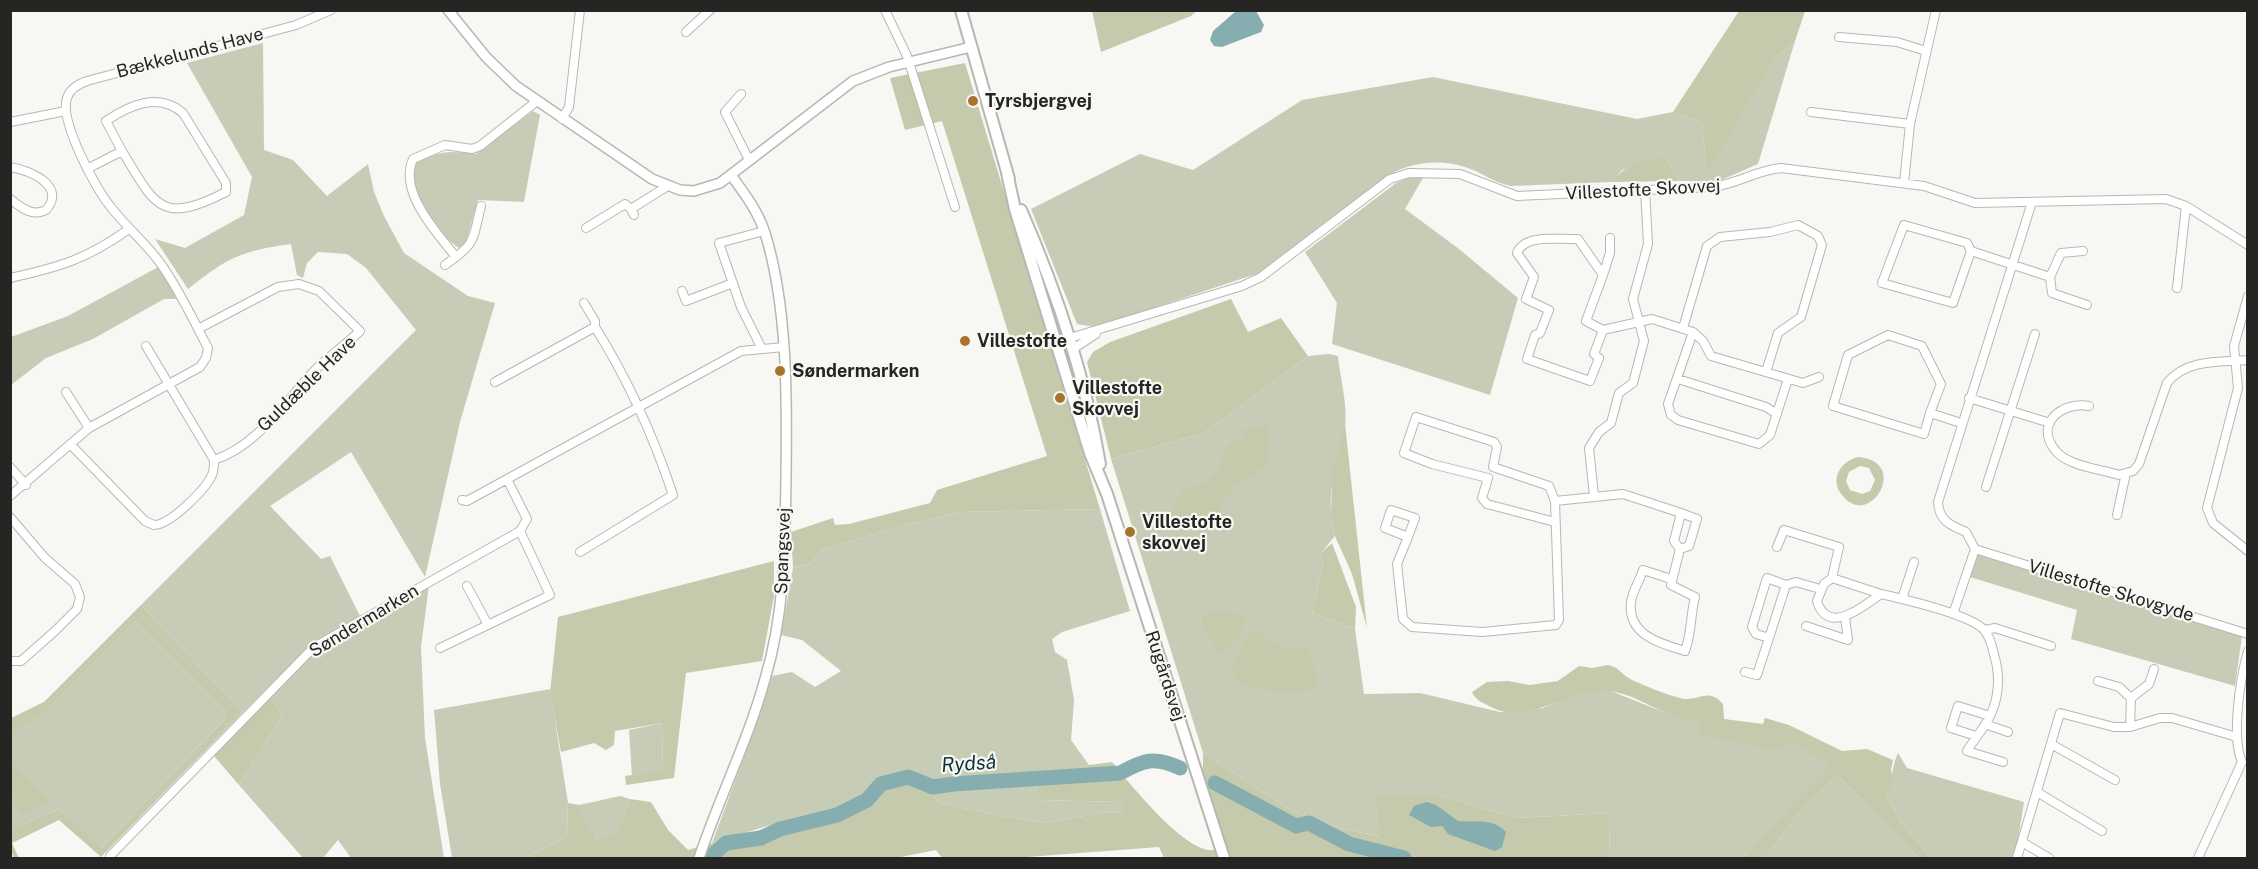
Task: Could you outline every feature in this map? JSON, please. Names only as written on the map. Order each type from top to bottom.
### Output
[{"type":"main road","name":"Rugårdsvej","points":[[961,10],[1036,280],[1052,307],[1064,345],[1092,414],[1107,494],[1224,858]]},
{"type":"main road","name":"Rugårdsvej","points":[[1007,173],[1046,269],[1064,345]]},
{"type":"street","name":"Bækkelunds Have","points":[[66,111],[66,100],[70,91],[87,81],[296,25],[331,10]]},
{"type":"street","points":[[448,10],[498,70],[537,101],[666,187],[694,191],[708,188],[731,174],[840,89],[870,73],[971,47]]},
{"type":"street","points":[[562,119],[569,107],[580,10]]},
{"type":"street","points":[[686,32],[710,10]]},
{"type":"street","points":[[885,10],[909,62],[955,207]]},
{"type":"street","points":[[1904,183],[1910,124],[1936,10]]},
{"type":"street","points":[[1839,37],[1897,42],[1926,51]]},
{"type":"street","points":[[741,94],[725,112],[749,160]]},
{"type":"street","points":[[162,101],[175,106],[183,113],[226,183],[225,192],[189,209],[164,206],[144,187],[122,151],[106,122],[122,110],[148,102],[162,101]]},
{"type":"street","points":[[456,257],[424,217],[416,199],[409,176],[413,159],[444,145],[472,148],[480,146],[537,101]]},
{"type":"street","points":[[10,122],[66,111],[87,170],[108,205],[159,262],[176,286],[208,348],[206,358],[200,367],[89,428],[10,496]]},
{"type":"street","points":[[1811,112],[1910,124]]},
{"type":"street","points":[[87,170],[122,151]]},
{"type":"street","points":[[10,167],[44,180],[51,188],[53,196],[46,210],[36,213],[25,211],[10,199]]},
{"type":"street","name":"Villestofte Skovvej","points":[[1064,345],[1102,330],[1251,282],[1390,179],[1409,173],[1460,174],[1517,196],[1729,185],[1762,170],[1781,168],[1924,186],[1975,203],[2166,199],[2186,206],[2247,245]]},
{"type":"street","name":"Spangsvej","points":[[699,858],[753,719],[766,679],[778,623],[785,569],[787,402],[784,347],[772,261],[764,231],[753,206],[731,174]]},
{"type":"street","points":[[586,228],[625,204],[632,212],[666,187]]},
{"type":"street","points":[[1594,496],[1589,448],[1599,432],[1611,423],[1619,393],[1632,383],[1644,341],[1633,299],[1648,244],[1645,190]]},
{"type":"street","points":[[1953,614],[1975,549],[1966,532],[1945,521],[1938,509],[1938,502],[2032,202]]},
{"type":"street","points":[[2177,288],[2186,206]]},
{"type":"street","points":[[445,265],[472,242],[481,207]]},
{"type":"street","points":[[1683,328],[1707,246],[1720,237],[1770,232],[1798,225],[1814,232],[1822,245],[1801,317],[1778,333],[1766,372]]},
{"type":"street","points":[[1971,251],[1953,303],[1882,283],[1904,225],[1967,243],[1971,251],[2050,277]]},
{"type":"street","points":[[10,278],[61,267],[100,249],[129,229]]},
{"type":"street","points":[[762,349],[741,307],[719,243],[764,231]]},
{"type":"street","points":[[1610,238],[1610,254],[1586,321],[1603,330],[1652,319],[1694,332],[1703,341],[1711,356],[1803,383],[1819,377]]},
{"type":"street","points":[[1603,275],[1578,239],[1527,241],[1516,253],[1534,277],[1526,299],[1549,310],[1540,333],[1535,335],[1527,359],[1590,381],[1599,358],[1594,354],[1603,330]]},
{"type":"street","points":[[2083,250],[2061,254],[2050,277],[2052,293],[2087,305]]},
{"type":"street","points":[[682,291],[686,301],[733,283]]},
{"type":"street","name":"Guldæble Have","points":[[198,329],[278,287],[299,284],[319,291],[360,331],[317,369],[266,425],[242,446],[214,460]]},
{"type":"street","points":[[2247,296],[2234,346],[2238,388],[2206,508],[2213,523],[2247,551]]},
{"type":"street","points":[[580,552],[673,495],[640,406],[584,303]]},
{"type":"street","points":[[495,382],[595,327]]},
{"type":"street","points":[[1694,332],[1668,404],[1671,415],[1678,420],[1759,444],[1770,435],[1788,379]]},
{"type":"street","points":[[1986,487],[2034,334]]},
{"type":"street","points":[[1888,335],[1922,346],[1941,384],[1930,413],[1924,434],[1833,406],[1848,355],[1888,335]]},
{"type":"street","points":[[70,444],[145,521],[154,525],[170,520],[206,482],[212,474],[214,460],[146,346]]},
{"type":"street","points":[[462,500],[467,501],[741,351],[784,347]]},
{"type":"street","points":[[2089,406],[2069,405],[2059,410],[2050,423],[2050,442],[2064,459],[2119,475],[2126,474],[2139,464],[2167,383],[2174,374],[2194,365],[2247,360]]},
{"type":"street","points":[[1678,379],[1766,407],[1777,414]]},
{"type":"street","points":[[66,392],[89,428]]},
{"type":"street","points":[[1969,398],[2050,423]]},
{"type":"street","points":[[1930,413],[1961,423]]},
{"type":"street","points":[[1408,537],[1397,564],[1402,619],[1407,624],[1425,629],[1482,632],[1551,627],[1559,620],[1555,501],[1549,486],[1493,467],[1497,447],[1494,442],[1416,417],[1404,453],[1432,464],[1488,478],[1482,498],[1487,504],[1555,522]]},
{"type":"street","points":[[10,467],[26,484]]},
{"type":"street","points":[[2117,515],[2126,474]]},
{"type":"street","points":[[440,648],[550,595],[520,531],[527,519],[507,479]]},
{"type":"street","points":[[1555,501],[1623,494],[1697,519],[1689,546],[1680,549]]},
{"type":"street","points":[[1680,549],[1674,541],[1681,513]]},
{"type":"street","points":[[10,517],[45,558],[75,584],[80,597],[77,609],[55,631],[21,661],[10,661]]},
{"type":"street","points":[[1777,547],[1784,530],[1839,547],[1832,578],[1820,589],[1817,601],[1819,608],[1825,613],[1845,617],[1881,594]]},
{"type":"street","name":"Søndermarken","points":[[110,856],[314,647],[520,531]]},
{"type":"street","points":[[1671,579],[1643,570],[1630,602],[1636,624],[1650,641],[1685,651],[1693,630],[1689,620],[1695,597],[1671,585],[1680,549]]},
{"type":"street","name":"Villestofte Skovgyde","points":[[1975,549],[2247,634]]},
{"type":"street","points":[[1902,599],[1914,562]]},
{"type":"street","points":[[1769,638],[1756,634],[1752,627],[1767,578],[1786,585],[1796,582],[1820,589]]},
{"type":"street","points":[[1832,578],[1953,614],[1985,630],[1991,642],[1997,669],[1996,698],[1990,716],[1967,751],[2003,762]]},
{"type":"street","points":[[1745,672],[1757,675],[1786,585]]},
{"type":"street","points":[[467,586],[488,625]]},
{"type":"street","points":[[1806,626],[1848,640],[1845,617]]},
{"type":"street","points":[[1985,630],[1995,628],[2051,646]]},
{"type":"street","points":[[2198,858],[2245,764],[2238,752],[2237,737],[2247,651]]},
{"type":"street","points":[[2131,698],[2149,684],[2154,669]]},
{"type":"street","points":[[2098,681],[2119,687],[2131,698],[2130,727]]},
{"type":"street","points":[[1976,736],[1951,728],[1958,706],[1990,716]]},
{"type":"street","points":[[2017,858],[2060,713],[2114,727],[2130,727],[2160,718],[2172,718],[2237,737]]},
{"type":"street","points":[[1985,724],[2008,732]]},
{"type":"street","points":[[2051,744],[2115,780]]},
{"type":"street","points":[[2037,792],[2102,831]]},
{"type":"street","points":[[2022,842],[2049,858]]},
{"type":"green space","points":[[1092,10],[1197,11],[1191,16],[1101,52]]},
{"type":"green space","points":[[1739,11],[1805,11],[1795,41],[1776,57],[1707,175],[1702,123],[1673,112]]},
{"type":"green space","points":[[1795,41],[1758,164],[1719,181],[1679,181],[1666,158],[1622,170],[1611,182],[1511,186],[1462,166],[1441,163],[1419,164],[1388,175],[1259,273],[1096,327],[1077,324],[1031,209],[1140,154],[1193,170],[1302,100],[1433,77],[1637,119],[1673,112],[1702,123],[1707,174],[1776,57]]},
{"type":"green space","points":[[263,43],[264,150],[293,160],[327,196],[368,164],[374,192],[404,253],[468,296],[495,303],[460,422],[425,577],[351,452],[270,506],[321,559],[330,556],[360,616],[311,645],[243,712],[141,605],[416,330],[366,268],[347,254],[318,252],[307,263],[303,278],[297,275],[291,244],[259,250],[224,263],[188,289],[155,239],[185,248],[244,215],[252,177],[187,63]]},
{"type":"green space","points":[[965,63],[1100,509],[960,512],[897,527],[822,550],[811,563],[793,568],[791,532],[833,518],[835,525],[849,524],[930,503],[937,490],[1047,456],[942,121],[905,130],[890,78]]},
{"type":"green space","points":[[533,111],[540,115],[524,202],[478,200],[466,242],[459,248],[445,237],[419,199],[413,183],[415,163],[444,152],[476,154]]},
{"type":"green space","points":[[1666,158],[1679,181],[1611,182],[1629,167],[1650,160]]},
{"type":"green space","points":[[1411,177],[1423,178],[1405,209],[1459,249],[1518,298],[1490,395],[1332,344],[1337,303],[1305,252],[1396,183]]},
{"type":"green space","points":[[162,265],[183,299],[164,299],[93,339],[46,358],[11,385],[11,337],[68,316]]},
{"type":"green space","points":[[1231,299],[1248,332],[1281,318],[1308,356],[1204,433],[1111,459],[1087,362],[1093,352],[1110,342]]},
{"type":"green space","points":[[1329,354],[1338,356],[1346,418],[1331,492],[1335,536],[1321,553],[1323,563],[1312,613],[1355,629],[1364,694],[1420,693],[1500,712],[1543,708],[1575,694],[1594,690],[1611,691],[1671,715],[1791,742],[1830,766],[1742,858],[1609,858],[1610,813],[1517,818],[1437,795],[1380,836],[1346,830],[1293,812],[1203,753],[1111,459],[1204,433],[1308,356]]},
{"type":"green space","points":[[1345,424],[1367,628],[1352,574],[1335,536],[1331,517],[1332,473]]},
{"type":"green space","points":[[1269,426],[1267,465],[1235,486],[1218,510],[1209,517],[1177,527],[1167,527],[1176,499],[1182,492],[1211,479],[1218,471],[1228,445],[1243,437],[1242,430]]},
{"type":"green space","points":[[1858,457],[1874,461],[1882,470],[1884,480],[1880,491],[1873,500],[1864,505],[1853,504],[1838,489],[1839,472],[1846,462]],"holes":[[[1860,466],[1869,468],[1875,480],[1870,491],[1862,494],[1850,490],[1846,481],[1849,472]]]},
{"type":"green space","points":[[1100,509],[1130,611],[1062,632],[1052,639],[1055,652],[1067,660],[1074,700],[1071,740],[1089,765],[1037,780],[1039,800],[1122,802],[1126,812],[1100,813],[1046,823],[1007,817],[939,803],[912,771],[854,804],[790,819],[712,843],[772,676],[792,672],[815,687],[841,671],[802,640],[781,635],[793,568],[811,563],[822,550],[897,527],[960,512]]},
{"type":"green space","points":[[1332,543],[1356,607],[1355,629],[1312,613],[1323,563],[1321,553]]},
{"type":"green space","points":[[1977,552],[2242,636],[2235,686],[2071,639],[2077,610],[1970,577]]},
{"type":"green space","points":[[774,561],[774,596],[762,661],[686,673],[674,778],[626,785],[625,776],[663,771],[662,723],[615,731],[614,745],[606,750],[594,743],[561,752],[550,693],[558,617]]},
{"type":"green space","points":[[429,585],[421,647],[425,738],[444,858],[351,858],[338,840],[323,858],[303,858],[239,785],[282,716],[271,695],[317,648]]},
{"type":"green space","points":[[141,605],[243,712],[101,857],[59,820],[12,843],[19,858],[14,858],[11,851],[11,829],[59,809],[101,848],[224,720],[226,712],[135,621],[52,705],[11,734],[11,718],[44,702]]},
{"type":"green space","points":[[1224,611],[1243,616],[1244,622],[1241,632],[1220,653],[1202,625],[1202,617],[1208,613]]},
{"type":"green space","points":[[135,621],[226,712],[224,720],[100,849],[59,809],[11,829],[11,725],[52,705]]},
{"type":"green space","points":[[1251,632],[1258,632],[1284,649],[1308,646],[1319,689],[1270,690],[1245,684],[1236,678],[1232,667]]},
{"type":"green space","points":[[1608,665],[1617,668],[1632,680],[1673,696],[1691,699],[1709,696],[1718,699],[1723,704],[1724,719],[1763,724],[1765,718],[1789,725],[1842,751],[1867,749],[1893,760],[1891,770],[1893,781],[1886,795],[1900,821],[1931,858],[1919,858],[1837,775],[1801,810],[1765,858],[1742,858],[1829,766],[1791,742],[1778,751],[1700,734],[1699,722],[1672,715],[1616,692],[1593,691],[1533,710],[1504,712],[1477,699],[1472,692],[1487,682],[1508,681],[1529,685],[1558,681],[1579,666],[1592,668]]},
{"type":"green space","points":[[550,689],[568,803],[567,837],[525,858],[452,858],[440,784],[434,710]]},
{"type":"green space","points":[[271,695],[282,716],[239,785],[214,756]]},
{"type":"green space","points":[[662,723],[663,771],[632,776],[629,730]]},
{"type":"green space","points":[[1203,753],[1293,812],[1346,830],[1379,836],[1377,794],[1437,795],[1517,818],[1610,813],[1609,858],[1164,858],[1159,847],[1014,858],[942,858],[936,850],[896,858],[525,858],[567,837],[568,803],[579,805],[595,839],[616,834],[630,799],[651,802],[668,830],[688,850],[854,804],[912,771],[939,803],[1007,817],[1046,823],[1100,813],[1125,812],[1122,802],[1039,800],[1037,780],[1089,765],[1112,762],[1143,799],[1170,826],[1196,845],[1215,850],[1226,847],[1203,772]]},
{"type":"green space","points":[[1898,753],[1907,768],[2024,802],[2015,858],[1931,858],[1900,821],[1886,795]]},
{"type":"green space","points":[[11,762],[51,801],[20,815],[11,793]]},
{"type":"green space","points":[[1837,775],[1919,858],[1765,858],[1801,810]]},
{"type":"green space","points":[[620,796],[630,799],[616,835],[594,839],[579,805]]},
{"type":"water","points":[[1236,11],[1256,11],[1264,25],[1261,32],[1222,47],[1214,46],[1210,40],[1213,31]]},
{"type":"water","points":[[1427,802],[1436,805],[1458,821],[1484,822],[1501,828],[1506,832],[1502,847],[1495,851],[1448,834],[1442,826],[1431,827],[1409,815],[1414,806]]},
{"type":"waterway","name":"Rydså","points":[[709,858],[726,843],[761,838],[780,829],[837,815],[867,800],[881,784],[908,777],[933,787],[1120,773],[1149,761],[1163,762],[1180,768]]},
{"type":"waterway","name":"Rydså","points":[[1215,783],[1296,826],[1309,823],[1349,844],[1404,858]]},
{"type":"place","name":"Tyrsbjergvej","points":[[973,101]]},
{"type":"place","name":"Villestofte","points":[[965,341]]},
{"type":"place","name":"Søndermarken","points":[[780,371]]},
{"type":"place","name":"Villestofte Skovvej","points":[[1060,398]]},
{"type":"place","name":"Villestofte skovvej","points":[[1130,532]]}]
